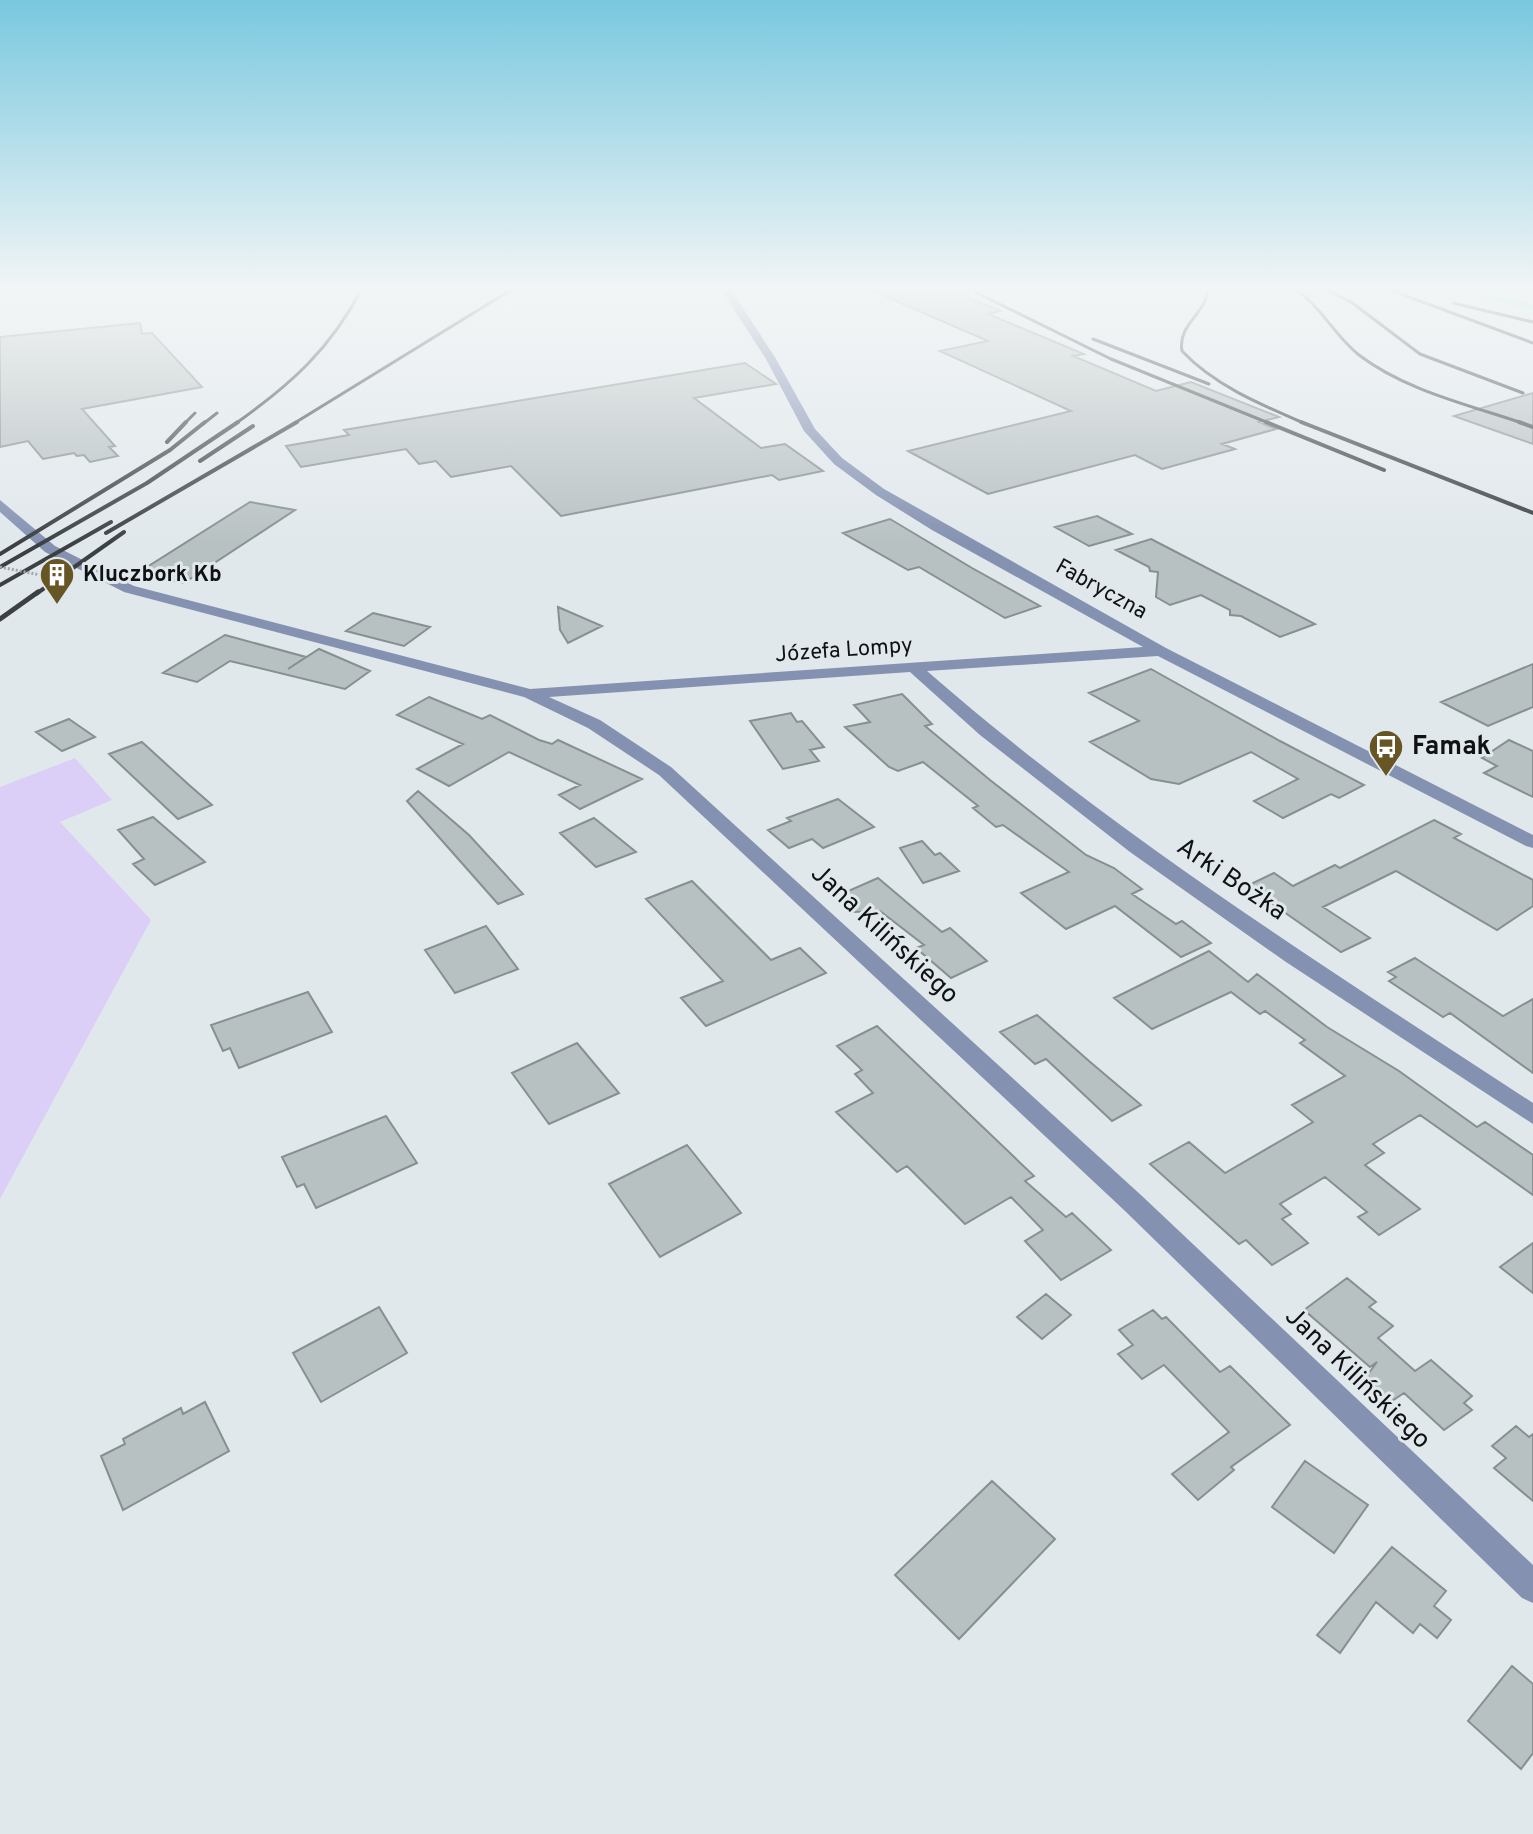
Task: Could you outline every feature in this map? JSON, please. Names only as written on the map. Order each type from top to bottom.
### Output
[{"type":"street","name":"Fabryczna","points":[[779,374],[810,431],[838,461],[937,527],[1161,651],[1533,842]]},
{"type":"street","name":"Jana Kilińskiego","points":[[0,504],[7,524],[60,555],[129,589],[530,694],[594,724],[665,771],[1133,1203],[1533,1587]]},
{"type":"street","name":"Józefa Lompy","points":[[530,694],[1161,651]]},
{"type":"street","name":"Arki Bożka","points":[[914,668],[991,740],[1068,799],[1533,1115]]},
{"type":"path","points":[[0,567],[71,581]]},
{"type":"shaded area","points":[[75,758],[112,800],[60,822],[151,920],[0,1199],[0,787]]},
{"type":"building","points":[[0,374],[190,374],[202,387],[82,409],[115,446],[109,447],[118,456],[90,462],[84,455],[74,453],[43,459],[28,441],[0,447]]},
{"type":"building","points":[[682,374],[761,374],[776,384],[694,398],[761,448],[785,444],[823,471],[779,480],[772,475],[561,516],[511,466],[451,477],[436,461],[419,464],[406,449],[301,467],[286,446],[349,435],[344,430]]},
{"type":"building","points":[[989,374],[1115,374],[1156,391],[1191,382],[1279,417],[1259,422],[1276,429],[1222,444],[1235,449],[1162,469],[1135,455],[988,494],[908,451],[1071,411]]},
{"type":"building","points":[[1533,393],[1533,444],[1454,416]]},
{"type":"building","points":[[250,502],[295,510],[184,583],[136,574]]},
{"type":"building","points":[[1097,516],[1132,534],[1089,546],[1055,527]]},
{"type":"building","points":[[890,519],[1040,606],[1005,618],[919,567],[908,570],[843,533]]},
{"type":"building","points":[[1151,539],[1315,624],[1280,637],[1241,616],[1230,615],[1230,610],[1201,595],[1170,605],[1156,597],[1158,572],[1150,571],[1149,567],[1116,550]]},
{"type":"building","points":[[558,607],[602,626],[568,643],[560,630]]},
{"type":"building","points":[[373,613],[430,627],[404,646],[346,631]]},
{"type":"building","points":[[225,635],[306,657],[288,669],[319,649],[370,671],[345,689],[230,661],[197,682],[163,673]]},
{"type":"building","points":[[1533,664],[1533,707],[1488,726],[1441,702]]},
{"type":"building","points":[[1151,669],[1364,785],[1339,798],[1331,794],[1283,818],[1254,801],[1298,779],[1251,752],[1179,784],[1151,779],[1090,742],[1139,721],[1089,693]]},
{"type":"building","points":[[902,694],[932,724],[925,726],[990,780],[1086,855],[1114,868],[1142,889],[1132,894],[1176,924],[1182,921],[1211,943],[1181,957],[1115,906],[1066,929],[1042,910],[1021,893],[1069,872],[1003,825],[996,827],[973,808],[978,806],[923,762],[898,771],[889,767],[845,727],[870,722],[854,705]]},
{"type":"building","points":[[429,697],[482,719],[490,715],[539,740],[552,744],[558,740],[642,779],[580,809],[559,795],[580,785],[509,752],[449,786],[417,769],[463,744],[397,715]]},
{"type":"building","points":[[791,713],[824,747],[810,750],[819,761],[783,769],[750,721]]},
{"type":"building","points":[[69,719],[95,737],[62,751],[36,732]]},
{"type":"building","points":[[1509,740],[1533,751],[1533,797],[1484,773],[1497,766],[1482,758]]},
{"type":"building","points":[[142,742],[212,805],[178,819],[109,754]]},
{"type":"building","points":[[418,791],[469,835],[523,894],[498,904],[407,801]]},
{"type":"building","points":[[838,799],[874,827],[823,848],[812,839],[789,848],[768,830],[791,821],[787,818]]},
{"type":"building","points":[[153,817],[205,862],[155,885],[133,864],[144,859],[118,830]]},
{"type":"building","points":[[594,818],[636,852],[596,867],[560,833]]},
{"type":"building","points":[[1434,820],[1461,834],[1454,838],[1533,880],[1533,906],[1497,930],[1396,871],[1323,907],[1370,938],[1341,952],[1247,886],[1274,873],[1293,886],[1335,865],[1340,868]]},
{"type":"building","points":[[922,841],[935,855],[940,853],[959,871],[923,883],[900,848]]},
{"type":"building","points":[[878,878],[942,932],[950,928],[987,961],[951,978],[916,948],[924,945],[880,911],[853,912],[857,902],[846,892]]},
{"type":"building","points":[[692,881],[771,960],[800,948],[826,973],[706,1026],[681,998],[723,981],[646,899]]},
{"type":"building","points":[[486,926],[518,969],[455,993],[425,950]]},
{"type":"building","points":[[1209,951],[1248,982],[1257,974],[1327,1027],[1399,1071],[1477,1127],[1485,1122],[1533,1155],[1533,1195],[1420,1115],[1373,1144],[1384,1153],[1365,1165],[1420,1209],[1379,1235],[1358,1217],[1367,1212],[1325,1177],[1280,1204],[1291,1214],[1282,1219],[1308,1243],[1272,1265],[1246,1240],[1239,1244],[1150,1164],[1189,1142],[1225,1173],[1313,1122],[1292,1105],[1345,1076],[1300,1043],[1305,1040],[1265,1011],[1260,1014],[1231,992],[1152,1029],[1114,998]]},
{"type":"building","points":[[1415,958],[1503,1016],[1533,999],[1533,1073],[1450,1013],[1443,1017],[1389,981],[1396,977],[1388,972]]},
{"type":"building","points":[[308,992],[332,1032],[239,1068],[230,1048],[223,1051],[211,1025]]},
{"type":"building","points":[[1037,1015],[1141,1105],[1112,1121],[1046,1059],[1035,1064],[1000,1032]]},
{"type":"building","points":[[877,1026],[1034,1176],[1025,1181],[1066,1217],[1072,1213],[1111,1250],[1061,1280],[1025,1241],[1043,1230],[1011,1197],[965,1224],[907,1166],[897,1172],[836,1112],[873,1093],[855,1074],[862,1070],[837,1046]]},
{"type":"building","points":[[577,1043],[619,1093],[549,1124],[512,1073]]},
{"type":"building","points":[[386,1116],[417,1163],[316,1208],[304,1184],[297,1187],[282,1157]]},
{"type":"building","points":[[687,1145],[741,1213],[660,1257],[609,1184]]},
{"type":"building","points":[[1533,1243],[1533,1293],[1500,1267]]},
{"type":"building","points":[[1347,1278],[1376,1302],[1369,1307],[1393,1326],[1378,1338],[1415,1371],[1431,1360],[1472,1396],[1464,1403],[1472,1410],[1444,1430],[1404,1393],[1392,1401],[1386,1395],[1382,1398],[1363,1381],[1377,1362],[1370,1367],[1304,1310]]},
{"type":"building","points":[[1046,1294],[1071,1315],[1042,1339],[1017,1317]]},
{"type":"building","points":[[379,1307],[407,1353],[321,1402],[293,1353]]},
{"type":"building","points":[[1153,1310],[1162,1319],[1166,1317],[1220,1372],[1230,1366],[1290,1425],[1231,1467],[1234,1470],[1198,1500],[1172,1474],[1229,1432],[1164,1365],[1142,1379],[1118,1354],[1133,1345],[1119,1330]]},
{"type":"building","points":[[205,1402],[229,1451],[123,1510],[101,1456],[125,1444],[123,1439],[181,1408],[183,1414]]},
{"type":"building","points":[[1516,1426],[1529,1437],[1533,1434],[1533,1501],[1494,1468],[1506,1458],[1492,1446]]},
{"type":"building","points":[[1305,1461],[1368,1505],[1334,1553],[1272,1507]]},
{"type":"building","points":[[992,1481],[1055,1539],[959,1639],[895,1575]]},
{"type":"building","points":[[1392,1547],[1446,1591],[1434,1606],[1451,1620],[1437,1638],[1420,1624],[1413,1633],[1376,1602],[1340,1653],[1317,1635]]},
{"type":"building","points":[[1512,1666],[1533,1684],[1533,1753],[1521,1769],[1468,1721]]},
{"type":"railway","points":[[235,424],[298,374]]},
{"type":"railway","points":[[293,424],[375,374]]},
{"type":"railway","points":[[1147,374],[1271,424]]},
{"type":"railway","points":[[1182,374],[1209,384]]},
{"type":"railway","points":[[1208,374],[1256,402],[1305,424]]},
{"type":"railway","points":[[1388,374],[1439,396],[1520,423]]},
{"type":"railway","points":[[1472,374],[1523,393]]},
{"type":"railway","points":[[186,422],[195,413]]},
{"type":"railway","points":[[203,424],[217,413]]},
{"type":"railway","points":[[167,442],[186,422]]},
{"type":"railway","points":[[0,554],[170,450],[205,422]]},
{"type":"railway","points":[[0,567],[147,483],[238,422]]},
{"type":"railway","points":[[106,533],[297,422]]},
{"type":"railway","points":[[1266,422],[1384,470]]},
{"type":"railway","points":[[1301,422],[1305,424]]},
{"type":"railway","points":[[1520,423],[1525,424]]},
{"type":"railway","points":[[1520,423],[1533,427]]},
{"type":"railway","points":[[1305,424],[1533,513]]},
{"type":"railway","points":[[200,461],[253,426]]},
{"type":"railway","points":[[0,585],[111,522]]},
{"type":"railway","points":[[36,594],[124,532]]},
{"type":"railway","points":[[0,619],[38,592]]},
{"type":"place","name":"Kluczbork Kb","points":[[57,606]]},
{"type":"place","name":"Famak","points":[[1386,778]]}]
